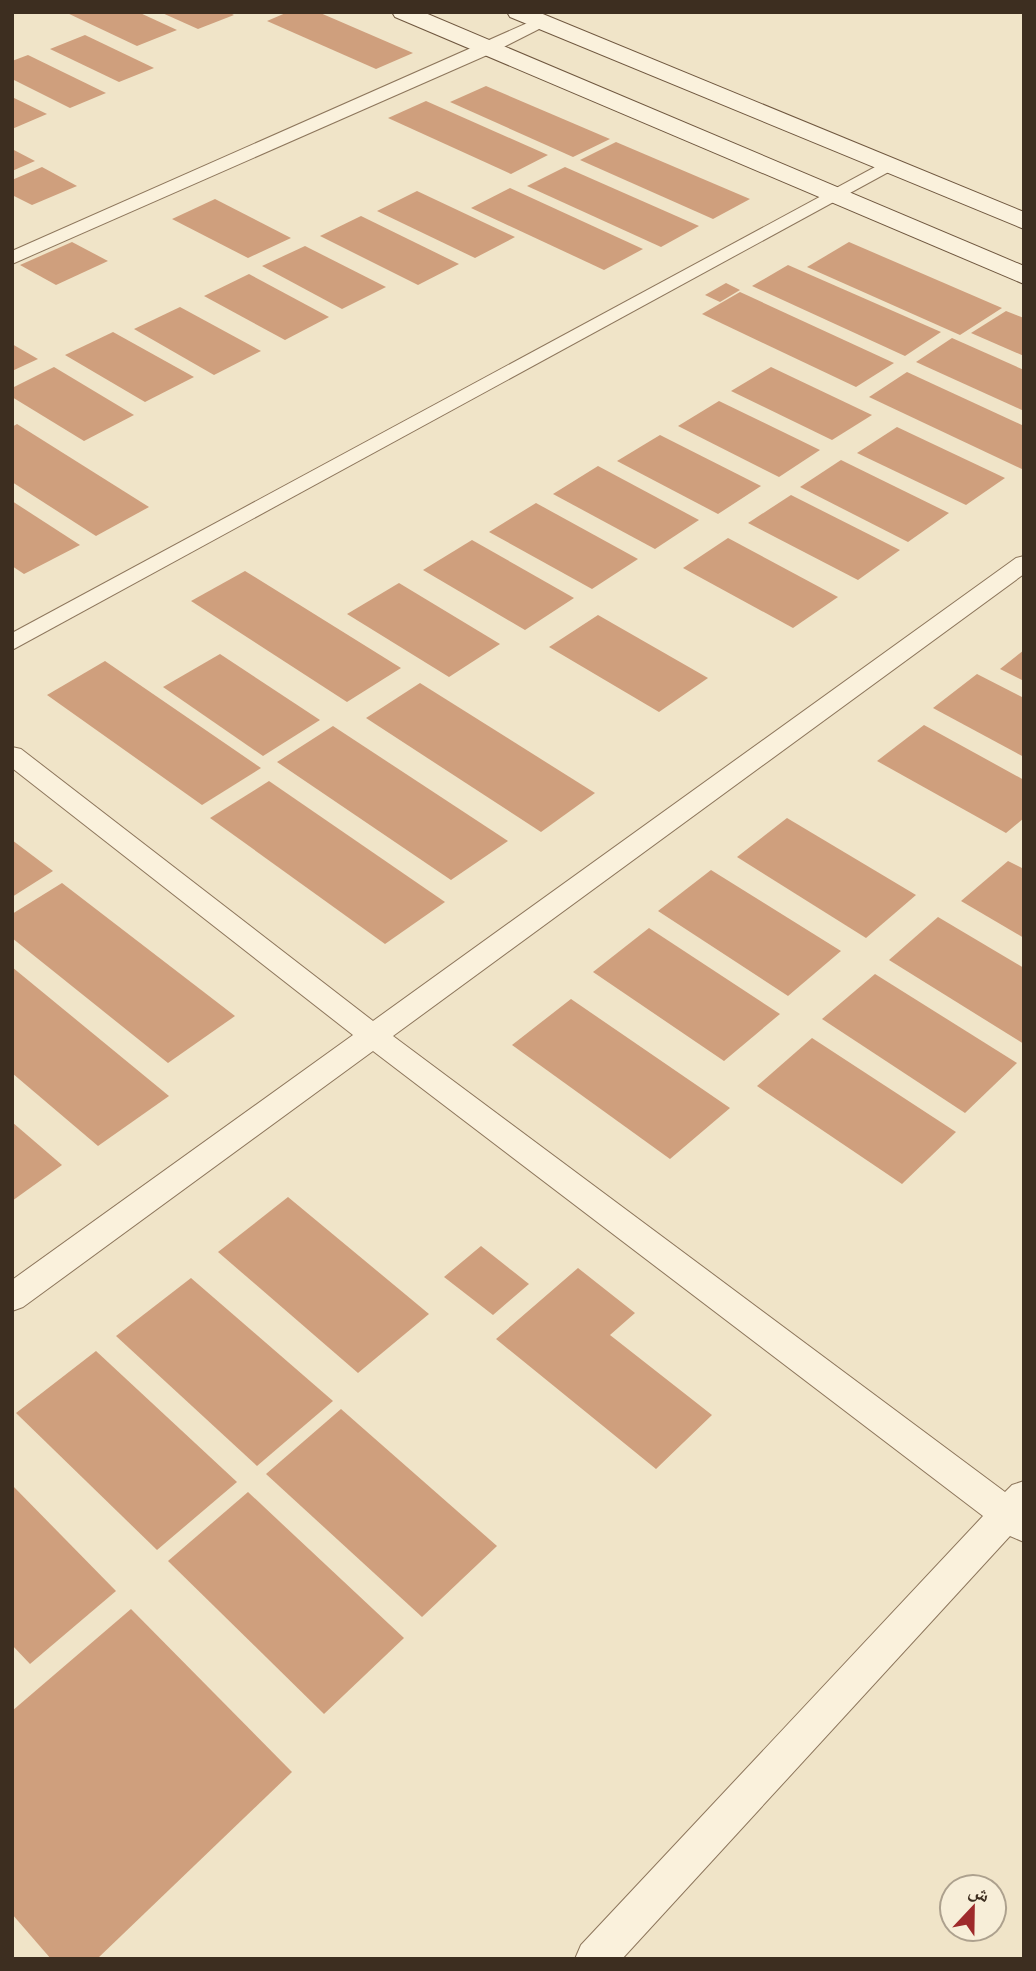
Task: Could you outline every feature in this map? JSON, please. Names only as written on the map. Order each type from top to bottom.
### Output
[{"type":"street","points":[[403,12],[1024,276]]},
{"type":"street","points":[[518,12],[1024,221]]},
{"type":"lane","points":[[12,258],[488,48],[541,22]]},
{"type":"lane","points":[[12,643],[888,165]]},
{"type":"lane","points":[[12,1298],[1024,563]]},
{"type":"lane","points":[[12,755],[373,1036],[1018,1512],[595,1959]]},
{"type":"building","points":[[65,12],[138,12],[177,30],[137,46]]},
{"type":"building","points":[[160,12],[228,12],[234,15],[198,29]]},
{"type":"building","points":[[288,12],[318,12],[413,53],[376,69],[267,21]]},
{"type":"building","points":[[85,35],[154,68],[119,82],[50,49]]},
{"type":"building","points":[[28,55],[106,93],[70,108],[12,79],[12,61]]},
{"type":"building","points":[[486,86],[610,139],[573,157],[450,102]]},
{"type":"building","points":[[12,97],[47,114],[12,129]]},
{"type":"building","points":[[426,101],[548,155],[511,174],[388,118]]},
{"type":"building","points":[[616,142],[750,199],[713,219],[580,160]]},
{"type":"building","points":[[12,149],[35,161],[12,171]]},
{"type":"building","points":[[42,167],[77,186],[32,205],[12,195],[12,180]]},
{"type":"building","points":[[565,167],[699,226],[661,247],[527,186]]},
{"type":"building","points":[[510,188],[643,249],[604,270],[471,208]]},
{"type":"building","points":[[417,191],[515,237],[475,258],[377,211]]},
{"type":"building","points":[[215,199],[291,238],[248,258],[172,219]]},
{"type":"building","points":[[361,216],[459,264],[418,285],[320,236]]},
{"type":"building","points":[[72,242],[108,261],[56,285],[20,265]]},
{"type":"building","points":[[849,242],[1002,308],[960,335],[807,267]]},
{"type":"building","points":[[305,246],[386,287],[342,309],[262,266]]},
{"type":"building","points":[[788,265],[941,332],[905,356],[752,286]]},
{"type":"building","points":[[249,274],[329,317],[285,340],[204,296]]},
{"type":"building","points":[[726,283],[740,290],[720,302],[705,295]]},
{"type":"building","points":[[740,292],[894,363],[856,387],[702,314]]},
{"type":"building","points":[[180,307],[261,351],[214,375],[134,329]]},
{"type":"building","points":[[1006,311],[1024,318],[1024,356],[971,333]]},
{"type":"building","points":[[113,332],[194,377],[145,402],[65,355]]},
{"type":"building","points":[[952,338],[1024,370],[1024,411],[916,362]]},
{"type":"building","points":[[12,344],[38,359],[12,371]]},
{"type":"building","points":[[54,367],[134,415],[84,441],[12,397],[12,388]]},
{"type":"building","points":[[771,367],[872,415],[832,440],[731,391]]},
{"type":"building","points":[[907,372],[1024,426],[1024,470],[869,397]]},
{"type":"building","points":[[719,401],[820,450],[779,477],[678,426]]},
{"type":"building","points":[[17,424],[149,507],[96,536],[12,482],[12,427]]},
{"type":"building","points":[[897,427],[1005,478],[966,505],[857,453]]},
{"type":"building","points":[[660,435],[761,486],[718,514],[617,461]]},
{"type":"building","points":[[841,460],[949,513],[908,542],[800,487]]},
{"type":"building","points":[[598,466],[699,520],[655,549],[553,494]]},
{"type":"building","points":[[791,495],[900,550],[858,580],[748,523]]},
{"type":"building","points":[[12,501],[80,545],[24,574],[12,566]]},
{"type":"building","points":[[536,503],[638,559],[592,589],[489,532]]},
{"type":"building","points":[[728,538],[838,597],[793,628],[683,568]]},
{"type":"building","points":[[472,540],[574,598],[525,630],[423,570]]},
{"type":"building","points":[[245,571],[401,668],[347,702],[191,601]]},
{"type":"building","points":[[399,583],[500,644],[449,677],[347,614]]},
{"type":"building","points":[[598,615],[708,678],[659,712],[549,647]]},
{"type":"building","points":[[1024,650],[1024,681],[1000,669]]},
{"type":"building","points":[[220,654],[320,720],[263,756],[163,687]]},
{"type":"building","points":[[105,661],[261,768],[202,805],[47,695]]},
{"type":"building","points":[[977,674],[1024,698],[1024,757],[933,708]]},
{"type":"building","points":[[420,683],[595,793],[541,832],[366,718]]},
{"type":"building","points":[[924,725],[1024,780],[1024,818],[1006,833],[877,761]]},
{"type":"building","points":[[333,726],[508,841],[451,880],[277,762]]},
{"type":"building","points":[[269,781],[445,902],[385,944],[210,818]]},
{"type":"building","points":[[787,818],[916,895],[866,938],[737,857]]},
{"type":"building","points":[[12,840],[53,871],[12,897]]},
{"type":"building","points":[[1008,861],[1024,869],[1024,938],[961,901]]},
{"type":"building","points":[[711,870],[841,951],[788,996],[658,911]]},
{"type":"building","points":[[62,883],[235,1016],[168,1063],[12,938],[12,914]]},
{"type":"building","points":[[938,917],[1024,968],[1024,1044],[889,960]]},
{"type":"building","points":[[649,928],[780,1014],[724,1061],[593,972]]},
{"type":"building","points":[[12,967],[169,1096],[98,1146],[12,1073]]},
{"type":"building","points":[[875,974],[1017,1063],[965,1113],[822,1019]]},
{"type":"building","points":[[571,999],[730,1108],[670,1159],[512,1045]]},
{"type":"building","points":[[812,1038],[956,1132],[902,1184],[757,1086]]},
{"type":"building","points":[[12,1122],[62,1165],[12,1201]]},
{"type":"building","points":[[288,1197],[429,1314],[358,1373],[218,1252]]},
{"type":"building","points":[[481,1246],[529,1284],[493,1315],[444,1277]]},
{"type":"building","points":[[578,1268],[635,1313],[610,1335],[712,1415],[656,1469],[496,1339]]},
{"type":"building","points":[[191,1278],[333,1401],[257,1466],[116,1336]]},
{"type":"building","points":[[96,1351],[237,1482],[157,1550],[16,1413]]},
{"type":"building","points":[[341,1409],[497,1546],[422,1617],[266,1474]]},
{"type":"building","points":[[12,1485],[116,1591],[30,1664],[12,1645]]},
{"type":"building","points":[[248,1492],[404,1638],[324,1714],[168,1561]]},
{"type":"building","points":[[131,1609],[292,1772],[97,1959],[51,1959],[12,1914],[12,1711]]}]
